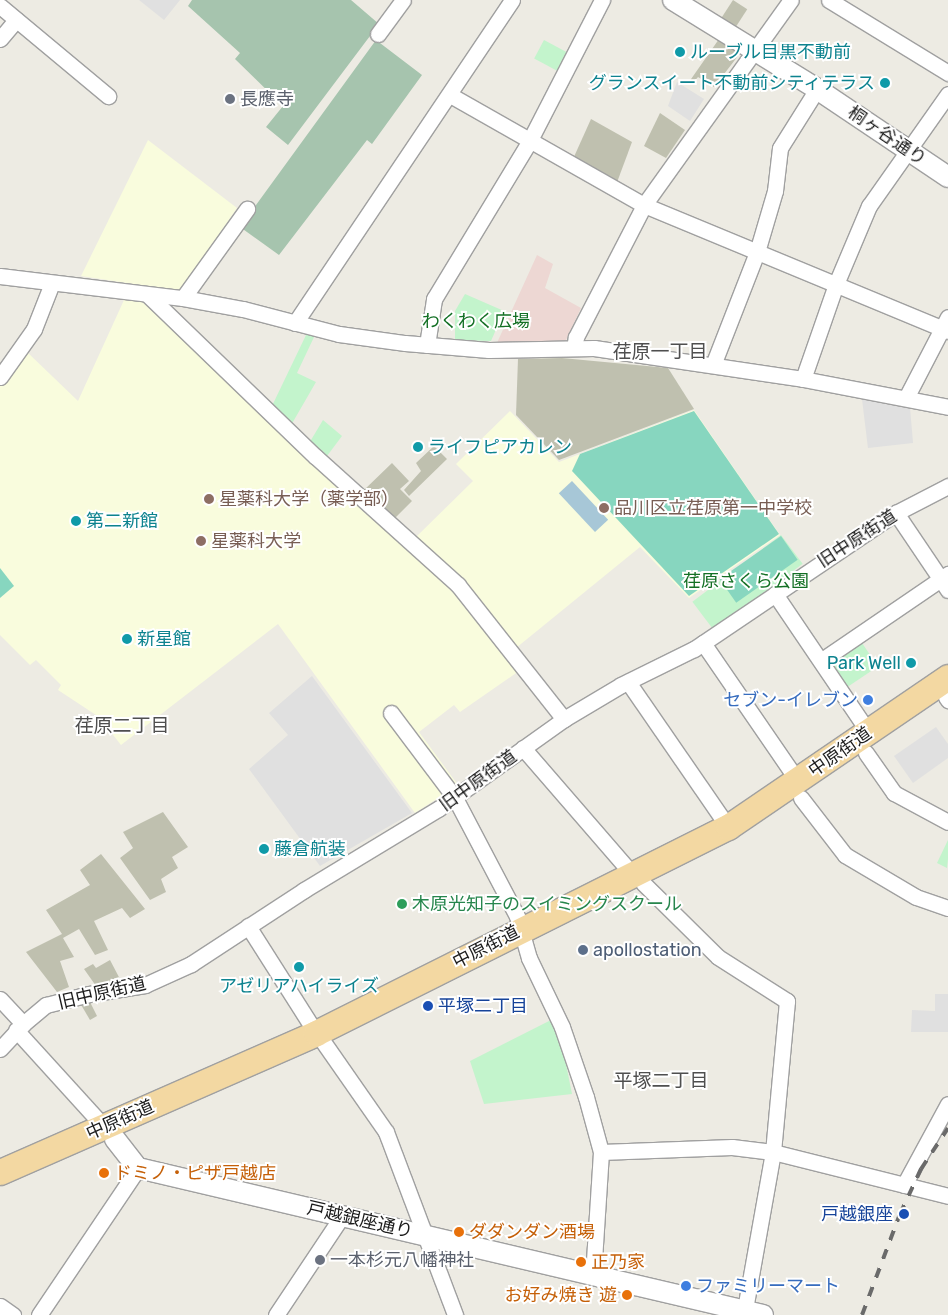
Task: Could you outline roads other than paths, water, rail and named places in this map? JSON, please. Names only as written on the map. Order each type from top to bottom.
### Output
[{"type":"main road","name":"中原街道","points":[[638,879],[728,827],[800,790],[868,743],[948,693]]},
{"type":"main road","name":"中原街道","points":[[0,1189],[110,1133],[320,1038],[638,879],[765,822],[800,790]]},
{"type":"main road","name":"中原街道","points":[[0,1172],[110,1133]]},
{"type":"street","points":[[378,34],[403,0]]},
{"type":"street","points":[[295,323],[512,0]]},
{"type":"street","points":[[426,345],[434,300],[529,142],[602,0]]},
{"type":"street","name":"桐ヶ谷通り","points":[[673,0],[817,89],[948,177]]},
{"type":"street","points":[[574,348],[576,337],[644,205],[753,49],[791,0]]},
{"type":"street","points":[[829,0],[948,73]]},
{"type":"street","points":[[0,6],[108,96]]},
{"type":"street","points":[[0,39],[16,20]]},
{"type":"street","points":[[713,365],[757,252],[775,191],[780,148],[817,89]]},
{"type":"street","points":[[450,94],[529,142],[644,205],[836,284],[946,326],[906,398]]},
{"type":"street","points":[[803,378],[836,284],[869,206],[910,151],[948,94]]},
{"type":"street","points":[[183,298],[247,210]]},
{"type":"street","points":[[0,276],[183,298],[339,334],[426,345],[489,350],[574,348],[803,378],[948,407]]},
{"type":"street","points":[[0,378],[34,329],[52,283]]},
{"type":"street","points":[[148,295],[322,463],[458,585],[564,719]]},
{"type":"street","name":"旧中原街道","points":[[0,1049],[20,1027],[58,1001],[145,985],[191,964],[248,926],[454,798],[564,719],[628,682],[703,643],[896,513],[948,486]]},
{"type":"street","points":[[822,660],[946,581],[896,513]]},
{"type":"street","points":[[774,594],[822,660],[894,793],[948,822]]},
{"type":"street","points":[[703,643],[845,855],[916,897],[948,908]]},
{"type":"street","points":[[628,682],[728,827]]},
{"type":"street","points":[[391,713],[454,798],[522,936],[562,1028],[586,1097],[600,1152],[594,1276]]},
{"type":"street","points":[[523,748],[638,879],[718,958],[787,1001],[774,1152],[751,1314]]},
{"type":"street","points":[[248,926],[320,1038],[386,1132],[455,1315]]},
{"type":"street","points":[[0,1000],[20,1027],[138,1168],[39,1315]]},
{"type":"street","points":[[904,1185],[948,1104]]},
{"type":"street","points":[[600,1152],[732,1147],[774,1152],[948,1196]]},
{"type":"street","name":"戸越銀座通り","points":[[138,1168],[751,1314]]},
{"type":"street","points":[[276,1315],[342,1216]]},
{"type":"street","points":[[0,1306],[12,1315]]},
{"type":"water","points":[[572,481],[608,520],[595,532],[559,493]]},
{"type":"railway","points":[[862,1315],[900,1214],[921,1169],[948,1128]]},
{"type":"place","name":"ルーブル目黒不動前","points":[[680,52]]},
{"type":"place","name":"グランスイート不動前シティテラス","points":[[885,83]]},
{"type":"place","name":"長應寺","points":[[230,99]]},
{"type":"place","name":"ライフピアカレン","points":[[418,447]]},
{"type":"place","name":"星薬科大学（薬学部）","points":[[209,499]]},
{"type":"place","name":"品川区立荏原第一中学校","points":[[604,508]]},
{"type":"place","name":"第二新館","points":[[76,521]]},
{"type":"place","name":"星薬科大学","points":[[201,541]]},
{"type":"place","name":"新星館","points":[[127,639]]},
{"type":"place","name":"Park Well","points":[[911,663]]},
{"type":"place","name":"セブン-イレブン","points":[[868,700]]},
{"type":"place","name":"藤倉航装","points":[[264,849]]},
{"type":"place","name":"木原光知子のスイミングスクール","points":[[402,904]]},
{"type":"place","name":"apollostation","points":[[583,950]]},
{"type":"place","name":"アゼリアハイライズ","points":[[299,967]]},
{"type":"place","name":"平塚二丁目","points":[[428,1006]]},
{"type":"place","name":"ドミノ・ピザ戸越店","points":[[104,1173]]},
{"type":"place","name":"戸越銀座","points":[[904,1214]]},
{"type":"place","name":"ダダンダン酒場","points":[[459,1232]]},
{"type":"place","name":"一本杉元八幡神社","points":[[320,1260]]},
{"type":"place","name":"正乃家","points":[[581,1262]]},
{"type":"place","name":"ファミリーマート","points":[[686,1286]]},
{"type":"place","name":"お好み焼き 遊","points":[[627,1295]]},
{"type":"district","name":"荏原一丁目","points":[[660,352]]},
{"type":"district","name":"荏原二丁目","points":[[122,726]]},
{"type":"district","name":"平塚二丁目","points":[[661,1081]]},
{"type":"park label","name":"わくわく広場","points":[[476,321]]},
{"type":"park label","name":"荏原さくら公園","points":[[746,581]]}]
